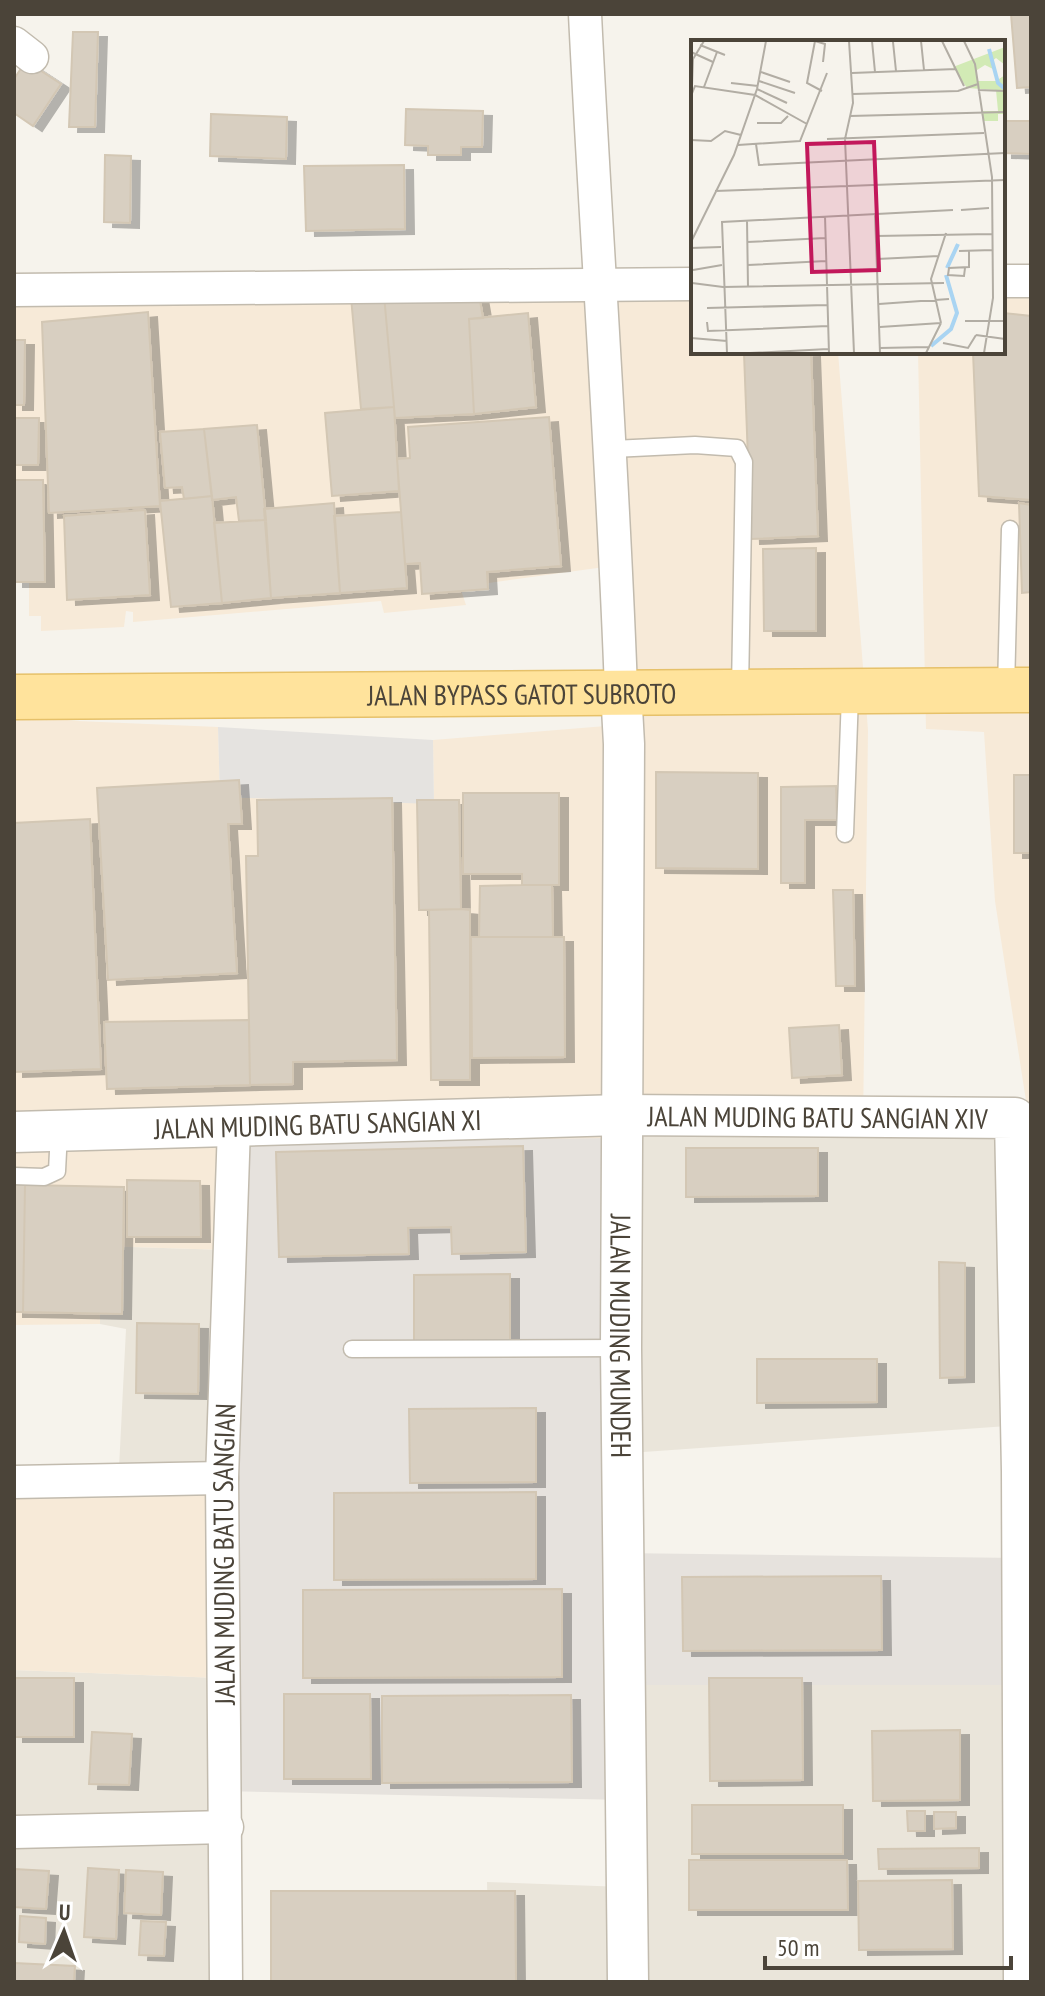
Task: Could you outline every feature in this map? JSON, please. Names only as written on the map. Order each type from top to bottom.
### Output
[{"type":"main road","name":"JALAN BYPASS GATOT SUBROTO","points":[[14,697],[621,690],[850,693],[1019,690]]},
{"type":"street","points":[[585,14],[599,285],[613,449],[621,690]]},
{"type":"street","points":[[1005,281],[1031,281]]},
{"type":"street","points":[[14,290],[691,284]]},
{"type":"street","name":"JALAN MUDING MUNDEH","points":[[621,690],[624,744],[621,1348],[628,1982]]},
{"type":"street","name":"JALAN MUDING BATU SANGIAN XIV","points":[[621,1115],[1023,1118]]},
{"type":"street","name":"JALAN MUDING BATU SANGIAN XI","points":[[14,1132],[621,1115]]},
{"type":"street","points":[[1023,1118],[1028,1829],[1024,1982]]},
{"type":"street","name":"JALAN MUDING BATU SANGIAN","points":[[226,1982],[222,1478],[234,1127]]},
{"type":"street","points":[[14,1482],[222,1478]]},
{"type":"street","points":[[14,1832],[227,1827]]},
{"type":"lane","points":[[613,449],[695,445],[737,448],[744,462],[740,690]]},
{"type":"lane","points":[[1010,529],[1019,690]]},
{"type":"lane","points":[[845,834],[850,693]]},
{"type":"lane","points":[[14,1176],[44,1177],[57,1171],[59,1132]]},
{"type":"lane","points":[[352,1349],[621,1348]]},
{"type":"shaded area","points":[[691,277],[691,354],[838,354],[868,730],[863,1127],[611,1138],[227,1250],[99,1246],[100,1324],[14,1325],[14,714],[77,721],[218,727],[220,797],[434,803],[433,740],[618,725],[619,565],[460,587],[466,605],[384,613],[381,601],[133,622],[133,612],[126,611],[124,627],[41,631],[41,616],[29,616],[29,583],[14,582],[14,284]]},
{"type":"shaded area","points":[[1005,281],[1031,282],[1031,1133],[995,901],[984,732],[926,729],[918,354],[1005,354]]},
{"type":"shaded area","points":[[218,727],[433,740],[434,804],[220,797]]},
{"type":"shaded area","points":[[863,1127],[1031,1133],[1031,1982],[489,1982],[487,1882],[624,1887],[617,1685],[1021,1685],[1023,1425],[615,1454],[611,1138]]},
{"type":"shaded area","points":[[611,1138],[617,1553],[1025,1558],[1021,1685],[617,1685],[626,1800],[220,1791],[225,1143]]},
{"type":"shaded area","points":[[99,1246],[227,1250],[210,1480],[118,1488],[126,1329],[100,1324]]},
{"type":"shaded area","points":[[210,1480],[219,1678],[14,1670],[14,1490]]},
{"type":"shaded area","points":[[14,1670],[219,1678],[216,1982],[14,1982]]},
{"type":"building","points":[[1011,14],[1031,14],[1031,87],[1017,88]]},
{"type":"building","points":[[73,32],[98,32],[95,127],[69,127]]},
{"type":"building","points":[[26,61],[61,84],[33,126],[14,113],[14,79]]},
{"type":"building","points":[[406,109],[483,111],[482,147],[461,147],[461,155],[428,155],[428,146],[405,145]]},
{"type":"building","points":[[211,114],[287,117],[286,159],[210,156]]},
{"type":"building","points":[[1005,121],[1031,121],[1031,154],[1005,153]]},
{"type":"building","points":[[105,155],[131,156],[130,223],[104,222]]},
{"type":"building","points":[[404,165],[405,229],[306,231],[304,166]]},
{"type":"building","points":[[384,295],[394,407],[361,409],[351,297]]},
{"type":"building","points":[[384,295],[479,295],[483,318],[469,319],[474,414],[395,418]]},
{"type":"building","points":[[148,312],[160,506],[49,513],[42,322]]},
{"type":"building","points":[[528,313],[536,407],[474,414],[469,319]]},
{"type":"building","points":[[1005,313],[1031,316],[1031,500],[979,496],[973,354],[1005,354]]},
{"type":"building","points":[[14,340],[25,340],[24,405],[14,405]]},
{"type":"building","points":[[744,354],[811,354],[818,536],[751,539]]},
{"type":"building","points":[[394,407],[399,491],[332,496],[325,413]]},
{"type":"building","points":[[549,417],[561,566],[487,572],[488,589],[422,594],[420,563],[405,564],[397,459],[410,458],[408,427]]},
{"type":"building","points":[[14,418],[39,418],[38,465],[14,465]]},
{"type":"building","points":[[257,425],[266,520],[239,521],[236,497],[212,500],[204,429]]},
{"type":"building","points":[[204,429],[212,496],[184,499],[182,487],[165,488],[160,432]]},
{"type":"building","points":[[14,480],[43,480],[45,582],[14,582]]},
{"type":"building","points":[[212,496],[222,603],[171,607],[160,501]]},
{"type":"building","points":[[334,503],[340,593],[271,598],[264,509]]},
{"type":"building","points":[[1019,503],[1031,505],[1031,592],[1022,593]]},
{"type":"building","points":[[145,510],[150,595],[67,600],[64,516]]},
{"type":"building","points":[[401,512],[407,588],[340,593],[334,516]]},
{"type":"building","points":[[266,520],[271,598],[222,603],[214,523]]},
{"type":"building","points":[[816,548],[816,631],[764,631],[763,549]]},
{"type":"building","points":[[656,772],[758,773],[758,869],[656,868]]},
{"type":"building","points":[[1014,775],[1031,775],[1031,853],[1014,853]]},
{"type":"building","points":[[239,780],[242,824],[228,824],[237,973],[108,980],[97,788]]},
{"type":"building","points":[[836,786],[837,820],[805,820],[805,883],[781,883],[781,787]]},
{"type":"building","points":[[463,793],[559,793],[559,885],[522,885],[522,874],[463,874]]},
{"type":"building","points":[[392,798],[397,1060],[293,1062],[293,1084],[250,1085],[246,856],[258,856],[257,800]]},
{"type":"building","points":[[417,800],[459,800],[461,909],[419,910]]},
{"type":"building","points":[[90,819],[101,1069],[14,1072],[14,823]]},
{"type":"building","points":[[552,885],[553,937],[479,937],[480,886]]},
{"type":"building","points":[[833,890],[853,890],[855,986],[836,986]]},
{"type":"building","points":[[429,910],[470,910],[470,1080],[431,1080]]},
{"type":"building","points":[[471,937],[564,937],[565,1057],[472,1058]]},
{"type":"building","points":[[249,1020],[250,1085],[107,1089],[104,1022]]},
{"type":"building","points":[[839,1025],[842,1075],[792,1078],[789,1028]]},
{"type":"building","points":[[523,1146],[526,1252],[452,1254],[451,1227],[408,1228],[409,1254],[279,1257],[276,1152]]},
{"type":"building","points":[[686,1148],[818,1148],[818,1196],[686,1197]]},
{"type":"building","points":[[127,1180],[200,1181],[201,1237],[127,1237]]},
{"type":"building","points":[[14,1185],[25,1185],[23,1312],[14,1312]]},
{"type":"building","points":[[25,1185],[124,1187],[122,1314],[23,1312]]},
{"type":"building","points":[[939,1262],[965,1263],[965,1377],[940,1378]]},
{"type":"building","points":[[510,1274],[510,1340],[414,1341],[414,1275]]},
{"type":"building","points":[[137,1323],[199,1324],[198,1394],[136,1393]]},
{"type":"building","points":[[757,1359],[877,1359],[877,1402],[757,1403]]},
{"type":"building","points":[[536,1408],[536,1482],[410,1483],[409,1409]]},
{"type":"building","points":[[536,1492],[536,1579],[334,1580],[334,1493]]},
{"type":"building","points":[[881,1576],[882,1650],[683,1651],[682,1577]]},
{"type":"building","points":[[562,1589],[562,1677],[303,1678],[303,1590]]},
{"type":"building","points":[[14,1678],[74,1678],[74,1737],[14,1737]]},
{"type":"building","points":[[709,1678],[802,1678],[803,1780],[710,1781]]},
{"type":"building","points":[[284,1694],[370,1694],[371,1779],[284,1779]]},
{"type":"building","points":[[571,1695],[572,1782],[382,1783],[382,1696]]},
{"type":"building","points":[[960,1730],[960,1800],[873,1801],[872,1731]]},
{"type":"building","points":[[92,1732],[132,1734],[129,1785],[89,1784]]},
{"type":"building","points":[[692,1805],[843,1805],[843,1854],[692,1854]]},
{"type":"building","points":[[907,1811],[925,1811],[925,1831],[908,1831]]},
{"type":"building","points":[[934,1812],[956,1812],[956,1828],[934,1829]]},
{"type":"building","points":[[979,1848],[979,1868],[879,1869],[878,1849]]},
{"type":"building","points":[[689,1860],[847,1860],[848,1910],[689,1910]]},
{"type":"building","points":[[88,1868],[119,1870],[116,1939],[84,1937]]},
{"type":"building","points":[[14,1869],[49,1871],[46,1909],[14,1907]]},
{"type":"building","points":[[126,1870],[163,1872],[161,1915],[124,1913]]},
{"type":"building","points":[[952,1880],[953,1949],[859,1950],[858,1881]]},
{"type":"building","points":[[271,1891],[515,1891],[516,1982],[271,1982]]},
{"type":"building","points":[[20,1916],[46,1918],[45,1944],[19,1942]]},
{"type":"building","points":[[141,1921],[166,1922],[164,1956],[139,1955]]},
{"type":"building","points":[[14,1963],[75,1966],[74,1982],[14,1982]]}]
